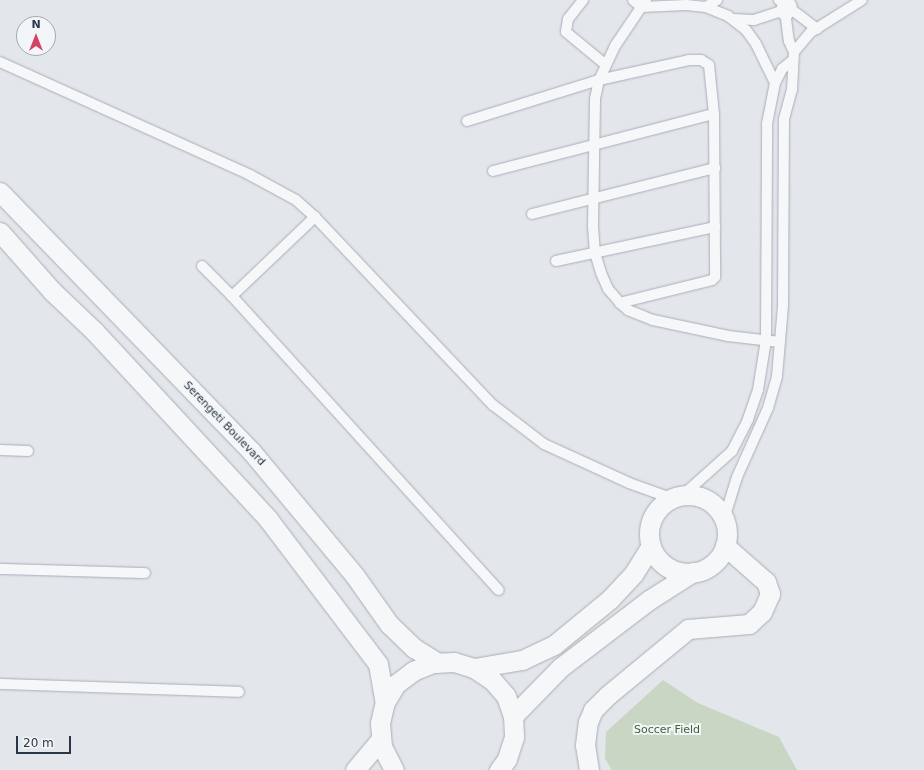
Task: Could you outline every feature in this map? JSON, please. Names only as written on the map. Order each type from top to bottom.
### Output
[{"type":"street","name":"Serengeti Boulevard","points":[[0,192],[251,451],[355,576],[389,624],[414,648],[438,663]]},
{"type":"street","points":[[0,232],[52,291],[106,343],[268,519],[378,664],[385,702]]},
{"type":"street","points":[[677,497],[707,500],[717,508],[724,519],[727,533],[725,546],[719,558],[709,567],[693,572],[683,573],[670,569],[659,561],[650,546],[649,526],[653,515],[677,497]]},
{"type":"street","points":[[474,668],[522,660],[554,645],[614,594],[634,573],[650,546]]},
{"type":"street","points":[[589,770],[585,745],[588,722],[593,710],[608,695],[688,629],[749,624],[762,612],[770,594],[766,582],[725,546]]},
{"type":"street","points":[[513,716],[561,667],[649,600],[693,572]]},
{"type":"street","points":[[394,770],[382,746],[381,739],[380,723],[385,702],[396,684],[413,671],[438,663],[454,662],[474,668],[497,685],[506,696],[513,716],[514,737],[509,752],[499,770]]},
{"type":"street","points":[[355,770],[381,739]]},
{"type":"street","points":[[509,752],[513,770]]},
{"type":"lane","points":[[583,0],[568,19],[566,32],[606,66]]},
{"type":"lane","points":[[706,7],[717,0]]},
{"type":"lane","points":[[0,62],[250,175],[296,200],[315,217],[493,405],[544,444],[629,483],[677,497],[732,450],[754,405],[766,340],[767,124],[775,82],[782,70],[794,56],[804,38],[862,0]]},
{"type":"lane","points":[[775,82],[756,44],[746,30],[734,19],[706,7],[640,2],[615,46],[599,80],[595,99],[593,198],[595,253],[608,289],[628,310],[678,327],[728,336],[780,342]]},
{"type":"lane","points":[[734,19],[754,20],[785,4]]},
{"type":"lane","points":[[785,4],[817,29]]},
{"type":"lane","points":[[724,519],[737,477],[768,408],[777,376],[780,342],[782,145],[784,119],[792,90],[794,56],[789,41],[785,4]]},
{"type":"lane","points":[[467,120],[599,80],[689,60],[700,60],[709,65],[714,114],[716,270],[712,280],[620,303]]},
{"type":"lane","points":[[493,171],[593,143],[714,114]]},
{"type":"lane","points":[[532,214],[714,168]]},
{"type":"lane","points":[[232,296],[315,217]]},
{"type":"lane","points":[[556,261],[715,227]]},
{"type":"lane","points":[[202,266],[232,296],[499,590]]},
{"type":"lane","points":[[0,450],[28,451]]},
{"type":"lane","points":[[0,569],[145,573]]},
{"type":"lane","points":[[0,684],[239,692]]},
{"type":"green space","name":"Soccer Field","points":[[663,680],[698,703],[779,737],[797,770],[612,770],[605,759],[606,732]]}]
